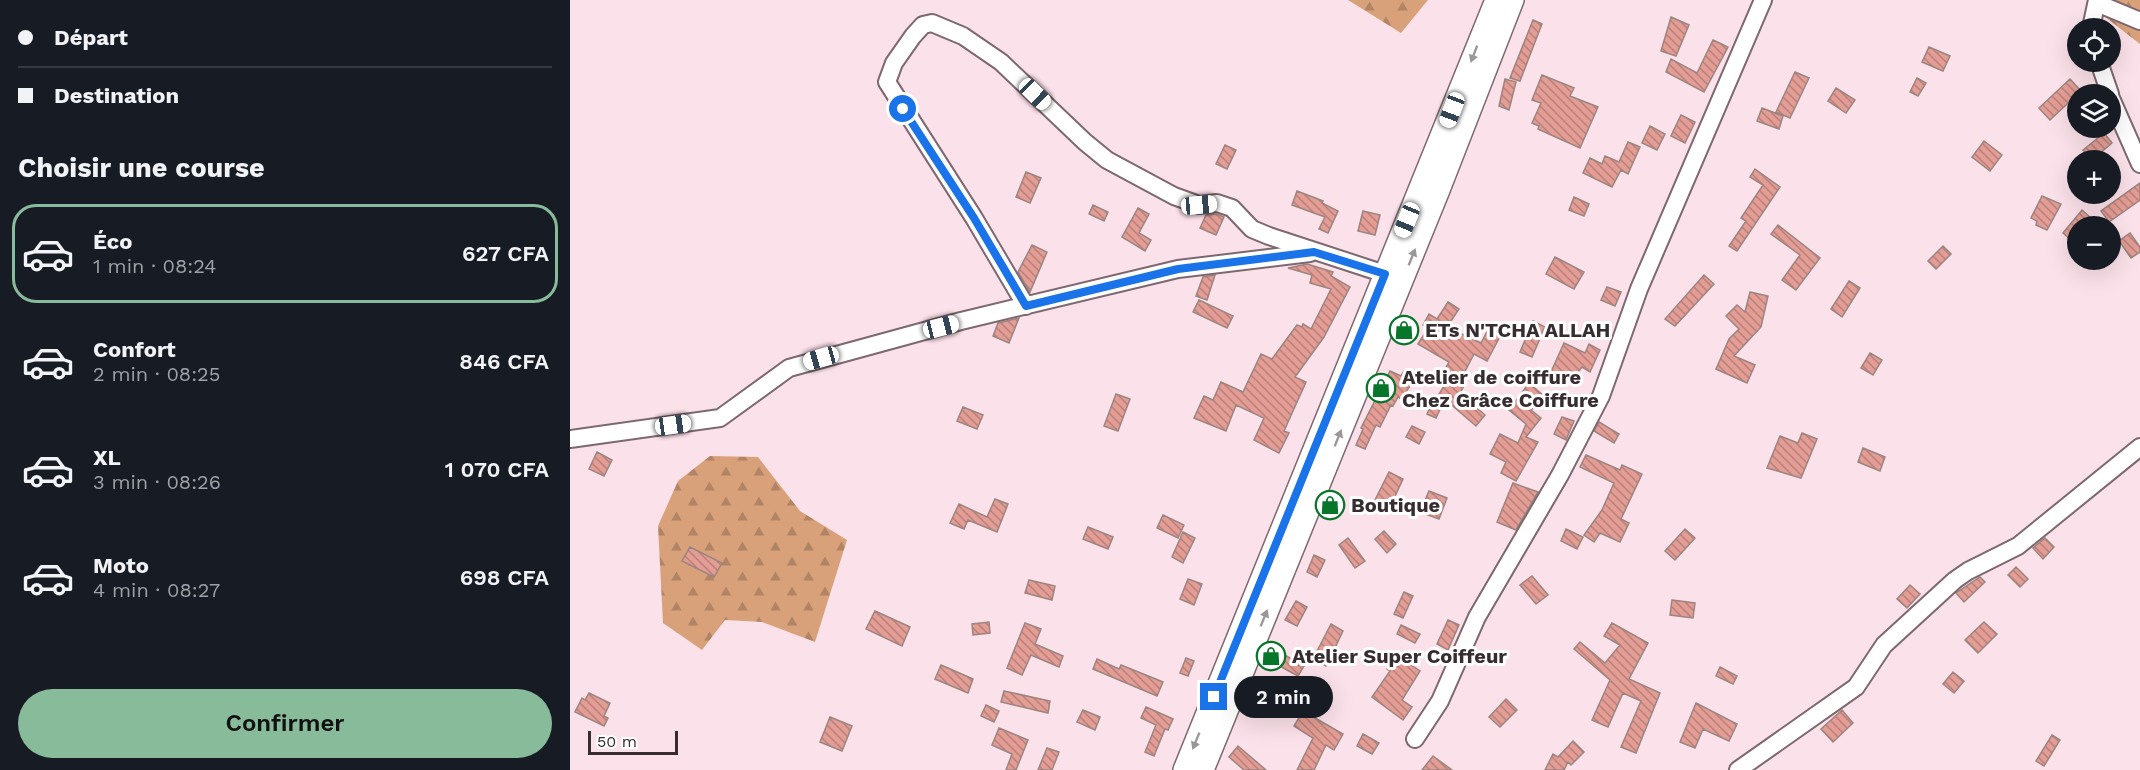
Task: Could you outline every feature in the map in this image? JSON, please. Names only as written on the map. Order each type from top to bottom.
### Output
[{"type":"main road","points":[[1184,770],[1496,0]]},
{"type":"main road","points":[[1203,770],[1439,190],[1513,0]]},
{"type":"street","points":[[1415,739],[1440,701],[1477,616],[1560,475],[1601,396],[1639,289],[1764,0]]},
{"type":"street","points":[[2093,18],[2097,1],[2140,21]]},
{"type":"street","points":[[1026,306],[974,218],[886,82],[894,63],[923,25],[932,23],[963,36],[1001,62],[1085,142],[1107,159],[1174,196],[1199,205],[1218,203],[1232,208],[1252,228],[1314,252],[1385,274]]},
{"type":"street","points":[[2121,120],[2140,164]]},
{"type":"street","points":[[570,439],[720,418],[789,368],[1026,306],[1178,269],[1314,252]]},
{"type":"street","points":[[1738,770],[1856,687],[1884,645],[1955,580],[2018,546],[2140,447]]},
{"type":"green space","points":[[1348,0],[1428,0],[1401,33]]},
{"type":"green space","points":[[2092,0],[2140,0],[2140,44],[2121,29],[2121,18],[2106,18],[2091,6]]},
{"type":"green space","points":[[710,456],[758,457],[800,511],[847,540],[815,642],[762,622],[725,620],[702,650],[663,623],[658,526],[678,481]]},
{"type":"building","points":[[1671,17],[1689,25],[1676,56],[1661,51]]},
{"type":"building","points":[[1533,20],[1542,24],[1520,81],[1510,78]]},
{"type":"building","points":[[1713,40],[1728,47],[1704,92],[1666,72],[1671,59],[1697,73]]},
{"type":"building","points":[[1929,47],[1950,56],[1943,71],[1922,62]]},
{"type":"building","points":[[1795,72],[1809,78],[1790,118],[1776,112]]},
{"type":"building","points":[[1542,75],[1574,88],[1570,96],[1598,107],[1580,148],[1538,129],[1539,126],[1532,123],[1541,103],[1532,100]]},
{"type":"building","points":[[1917,78],[1926,83],[1918,96],[1910,92]]},
{"type":"building","points":[[1505,79],[1516,82],[1509,110],[1499,106]]},
{"type":"building","points":[[2070,79],[2075,84],[2067,84],[2067,104],[2050,120],[2039,108]]},
{"type":"building","points":[[1836,88],[1855,100],[1846,113],[1828,101]]},
{"type":"building","points":[[1762,108],[1783,116],[1779,129],[1757,121]]},
{"type":"building","points":[[1681,115],[1695,122],[1685,143],[1671,136]]},
{"type":"building","points":[[1650,126],[1665,134],[1657,150],[1642,143]]},
{"type":"building","points":[[2098,138],[2108,138],[2112,143],[2104,150],[2083,150]]},
{"type":"building","points":[[1984,141],[2002,155],[1990,171],[1972,157]]},
{"type":"building","points":[[1628,142],[1640,147],[1628,174],[1621,170],[1612,187],[1583,173],[1590,158],[1602,164],[1605,156],[1619,162]]},
{"type":"building","points":[[1225,145],[1236,150],[1227,169],[1216,164]]},
{"type":"building","points":[[1755,169],[1780,187],[1737,251],[1729,246],[1746,221],[1741,218],[1763,185],[1750,177]]},
{"type":"building","points":[[1026,172],[1041,178],[1030,203],[1016,197]]},
{"type":"building","points":[[2140,183],[2140,200],[2117,216],[2105,216],[2101,211],[2111,204],[2121,204],[2121,197]]},
{"type":"building","points":[[1297,191],[1323,201],[1322,203],[1338,211],[1328,233],[1319,229],[1325,217],[1292,205]]},
{"type":"building","points":[[2042,196],[2061,204],[2047,230],[2036,225],[2037,221],[2031,218]]},
{"type":"building","points":[[1574,197],[1589,204],[1584,216],[1569,210]]},
{"type":"building","points":[[1093,205],[1108,212],[1104,221],[1089,214]]},
{"type":"building","points":[[1138,208],[1149,214],[1139,233],[1151,240],[1145,251],[1122,237]]},
{"type":"building","points":[[2082,210],[2089,216],[2077,216]]},
{"type":"building","points":[[1363,211],[1380,215],[1375,235],[1358,231]]},
{"type":"building","points":[[1216,214],[1224,217],[1216,235],[1200,228],[1206,215]]},
{"type":"building","points":[[1778,225],[1820,258],[1796,290],[1782,280],[1800,255],[1771,234]]},
{"type":"building","points":[[2130,233],[2140,247],[2140,252],[2131,258],[2121,244],[2121,240]]},
{"type":"building","points":[[1032,245],[1047,252],[1030,292],[1018,272]]},
{"type":"building","points":[[1943,246],[1951,254],[1936,269],[1928,261]]},
{"type":"building","points":[[1555,257],[1584,272],[1574,289],[1546,274]]},
{"type":"building","points":[[1307,264],[1333,272],[1331,276],[1350,287],[1324,337],[1295,377],[1306,382],[1284,431],[1289,433],[1279,453],[1254,440],[1264,418],[1236,405],[1226,431],[1194,418],[1204,396],[1213,400],[1221,382],[1243,392],[1261,354],[1272,359],[1297,325],[1302,327],[1303,324],[1311,329],[1331,289],[1310,283],[1312,275],[1288,268]]},
{"type":"building","points":[[1215,275],[1207,300],[1196,296],[1203,277]]},
{"type":"building","points":[[1704,275],[1714,284],[1675,326],[1665,319]]},
{"type":"building","points":[[1849,281],[1860,288],[1842,317],[1831,309]]},
{"type":"building","points":[[1607,287],[1621,292],[1615,306],[1601,300]]},
{"type":"building","points":[[1750,292],[1768,296],[1761,327],[1734,356],[1755,365],[1747,383],[1716,369],[1729,339],[1739,329],[1726,316],[1737,305],[1745,312]]},
{"type":"building","points":[[1199,300],[1233,316],[1227,328],[1193,312]]},
{"type":"building","points":[[1448,302],[1459,309],[1447,327],[1481,343],[1492,322],[1504,329],[1487,361],[1474,354],[1460,381],[1465,384],[1460,393],[1485,415],[1476,426],[1439,394],[1452,373],[1445,369],[1449,362],[1418,344],[1428,328],[1423,325],[1429,314],[1437,319]]},
{"type":"building","points":[[1019,318],[1009,343],[993,336],[998,323]]},
{"type":"building","points":[[1533,321],[1545,327],[1532,357],[1520,352]]},
{"type":"building","points":[[1564,343],[1585,353],[1589,344],[1600,350],[1590,372],[1582,367],[1570,382],[1551,372]]},
{"type":"building","points":[[1870,353],[1882,360],[1873,375],[1861,368]]},
{"type":"building","points":[[1390,371],[1401,376],[1404,371],[1415,379],[1401,399],[1398,397],[1393,406],[1391,405],[1380,427],[1376,425],[1365,449],[1356,445],[1363,429],[1361,428]]},
{"type":"building","points":[[1529,383],[1544,396],[1531,410],[1541,418],[1526,437],[1538,442],[1516,481],[1501,473],[1506,462],[1490,454],[1500,434],[1518,443],[1526,424],[1509,410]]},
{"type":"building","points":[[1116,394],[1130,399],[1118,431],[1104,426]]},
{"type":"building","points":[[1434,398],[1443,403],[1436,418],[1427,414]]},
{"type":"building","points":[[963,407],[983,415],[977,429],[957,421]]},
{"type":"building","points":[[1562,417],[1574,421],[1566,440],[1554,434]]},
{"type":"building","points":[[1599,422],[1619,434],[1614,443],[1594,431]]},
{"type":"building","points":[[1412,426],[1425,432],[1419,444],[1406,437]]},
{"type":"building","points":[[1802,433],[1817,439],[1801,478],[1767,468],[1780,436],[1798,443]]},
{"type":"building","points":[[1863,448],[1885,457],[1880,471],[1858,462]]},
{"type":"building","points":[[597,452],[612,460],[604,476],[589,469]]},
{"type":"building","points":[[1586,455],[1620,470],[1622,465],[1642,474],[1621,519],[1629,523],[1620,542],[1600,533],[1594,542],[1584,535],[1602,510],[1614,483],[1580,467]]},
{"type":"building","points":[[1389,472],[1403,479],[1389,509],[1374,502]]},
{"type":"building","points":[[1513,483],[1538,492],[1516,530],[1497,522]]},
{"type":"building","points":[[1429,491],[1447,498],[1439,519],[1420,512]]},
{"type":"building","points":[[995,499],[1008,504],[997,532],[968,520],[964,529],[950,523],[959,504],[987,517]]},
{"type":"building","points":[[1163,515],[1184,525],[1178,538],[1157,528]]},
{"type":"building","points":[[1088,527],[1113,537],[1108,549],[1083,539]]},
{"type":"building","points":[[1566,529],[1583,537],[1577,549],[1561,541]]},
{"type":"building","points":[[1685,529],[1695,538],[1675,560],[1665,551]]},
{"type":"building","points":[[1384,531],[1396,544],[1387,553],[1375,539]]},
{"type":"building","points":[[1183,532],[1195,538],[1183,563],[1172,557]]},
{"type":"building","points":[[1348,538],[1365,561],[1355,568],[1339,545]]},
{"type":"building","points":[[2045,538],[2054,547],[2043,559],[2033,548]]},
{"type":"building","points":[[690,547],[722,563],[714,577],[682,561]]},
{"type":"building","points":[[1314,555],[1325,560],[1317,577],[1307,572]]},
{"type":"building","points":[[2016,567],[2028,579],[2020,587],[2008,575]]},
{"type":"building","points":[[1532,576],[1548,595],[1536,604],[1520,585]]},
{"type":"building","points":[[1980,577],[1985,582],[1964,602],[1956,593]]},
{"type":"building","points":[[1188,579],[1202,584],[1194,605],[1180,599]]},
{"type":"building","points":[[1029,580],[1055,586],[1052,600],[1025,593]]},
{"type":"building","points":[[1910,585],[1920,594],[1907,608],[1897,599]]},
{"type":"building","points":[[1404,592],[1413,596],[1403,618],[1394,614]]},
{"type":"building","points":[[1672,600],[1695,603],[1693,618],[1670,615]]},
{"type":"building","points":[[1296,601],[1307,607],[1297,626],[1285,620]]},
{"type":"building","points":[[875,611],[910,627],[902,646],[866,629]]},
{"type":"building","points":[[1448,620],[1459,625],[1448,650],[1437,644]]},
{"type":"building","points":[[989,622],[990,633],[973,635],[972,624]]},
{"type":"building","points":[[1984,622],[1997,634],[1978,653],[1965,640]]},
{"type":"building","points":[[1025,623],[1041,629],[1035,644],[1063,656],[1059,667],[1031,655],[1022,675],[1007,668]]},
{"type":"building","points":[[1612,623],[1648,643],[1629,679],[1660,693],[1636,753],[1621,747],[1641,701],[1623,693],[1608,727],[1592,720],[1610,680],[1574,649],[1580,642],[1605,663],[1620,645],[1604,636]]},
{"type":"building","points":[[1331,624],[1343,631],[1326,666],[1313,659]]},
{"type":"building","points":[[1401,625],[1420,634],[1415,643],[1397,634]]},
{"type":"building","points":[[1276,650],[1304,666],[1298,676],[1270,661]]},
{"type":"building","points":[[1396,655],[1420,671],[1402,700],[1412,707],[1403,720],[1372,697],[1390,671],[1387,669]]},
{"type":"building","points":[[1186,658],[1194,661],[1188,676],[1180,673]]},
{"type":"building","points":[[1097,659],[1119,669],[1121,665],[1163,682],[1157,696],[1093,669]]},
{"type":"building","points":[[941,665],[973,679],[968,693],[935,679]]},
{"type":"building","points":[[1720,667],[1737,676],[1733,684],[1716,676]]},
{"type":"building","points":[[1953,672],[1964,681],[1954,693],[1943,684]]},
{"type":"building","points":[[1004,691],[1050,701],[1048,713],[1001,702]]},
{"type":"building","points":[[589,693],[610,703],[604,716],[608,718],[604,726],[575,712],[582,698],[585,700]]},
{"type":"building","points":[[1506,699],[1517,710],[1500,727],[1489,717]]},
{"type":"building","points":[[1696,703],[1737,724],[1729,741],[1703,729],[1695,748],[1680,742]]},
{"type":"building","points":[[986,705],[999,711],[994,722],[981,716]]},
{"type":"building","points":[[1146,707],[1173,719],[1168,730],[1165,729],[1154,756],[1145,752],[1156,725],[1141,718]]},
{"type":"building","points":[[1083,710],[1100,717],[1095,730],[1077,722]]},
{"type":"building","points":[[1842,710],[1853,723],[1833,742],[1821,729]]},
{"type":"building","points":[[1303,711],[1343,734],[1334,750],[1326,745],[1314,770],[1297,770],[1313,738],[1294,726]]},
{"type":"building","points":[[830,717],[852,726],[842,751],[820,742]]},
{"type":"building","points":[[999,728],[1028,740],[1016,770],[1006,770],[1012,754],[992,745]]},
{"type":"building","points":[[1363,734],[1379,743],[1372,754],[1357,746]]},
{"type":"building","points":[[2052,735],[2060,740],[2044,766],[2036,761]]},
{"type":"building","points":[[1573,741],[1584,752],[1571,765],[1568,762],[1564,770],[1545,770],[1553,754],[1558,757]]},
{"type":"building","points":[[1238,746],[1266,770],[1244,770],[1229,757]]},
{"type":"building","points":[[1047,748],[1059,752],[1052,770],[1038,770]]},
{"type":"building","points":[[1433,756],[1452,770],[1422,770]]},
{"type":"place","name":"ETs N'TCHA ALLAH","points":[[1404,330]]},
{"type":"place","name":"Atelier de coiffure Chez Grâce Coiffure","points":[[1381,388]]},
{"type":"place","name":"Boutique","points":[[1330,505]]},
{"type":"place","name":"Atelier Super Coiffeur","points":[[1271,656]]},
{"type":"route","points":[[903,109],[974,218],[1026,306],[1178,269],[1314,252],[1385,274],[1214,697]]}]
